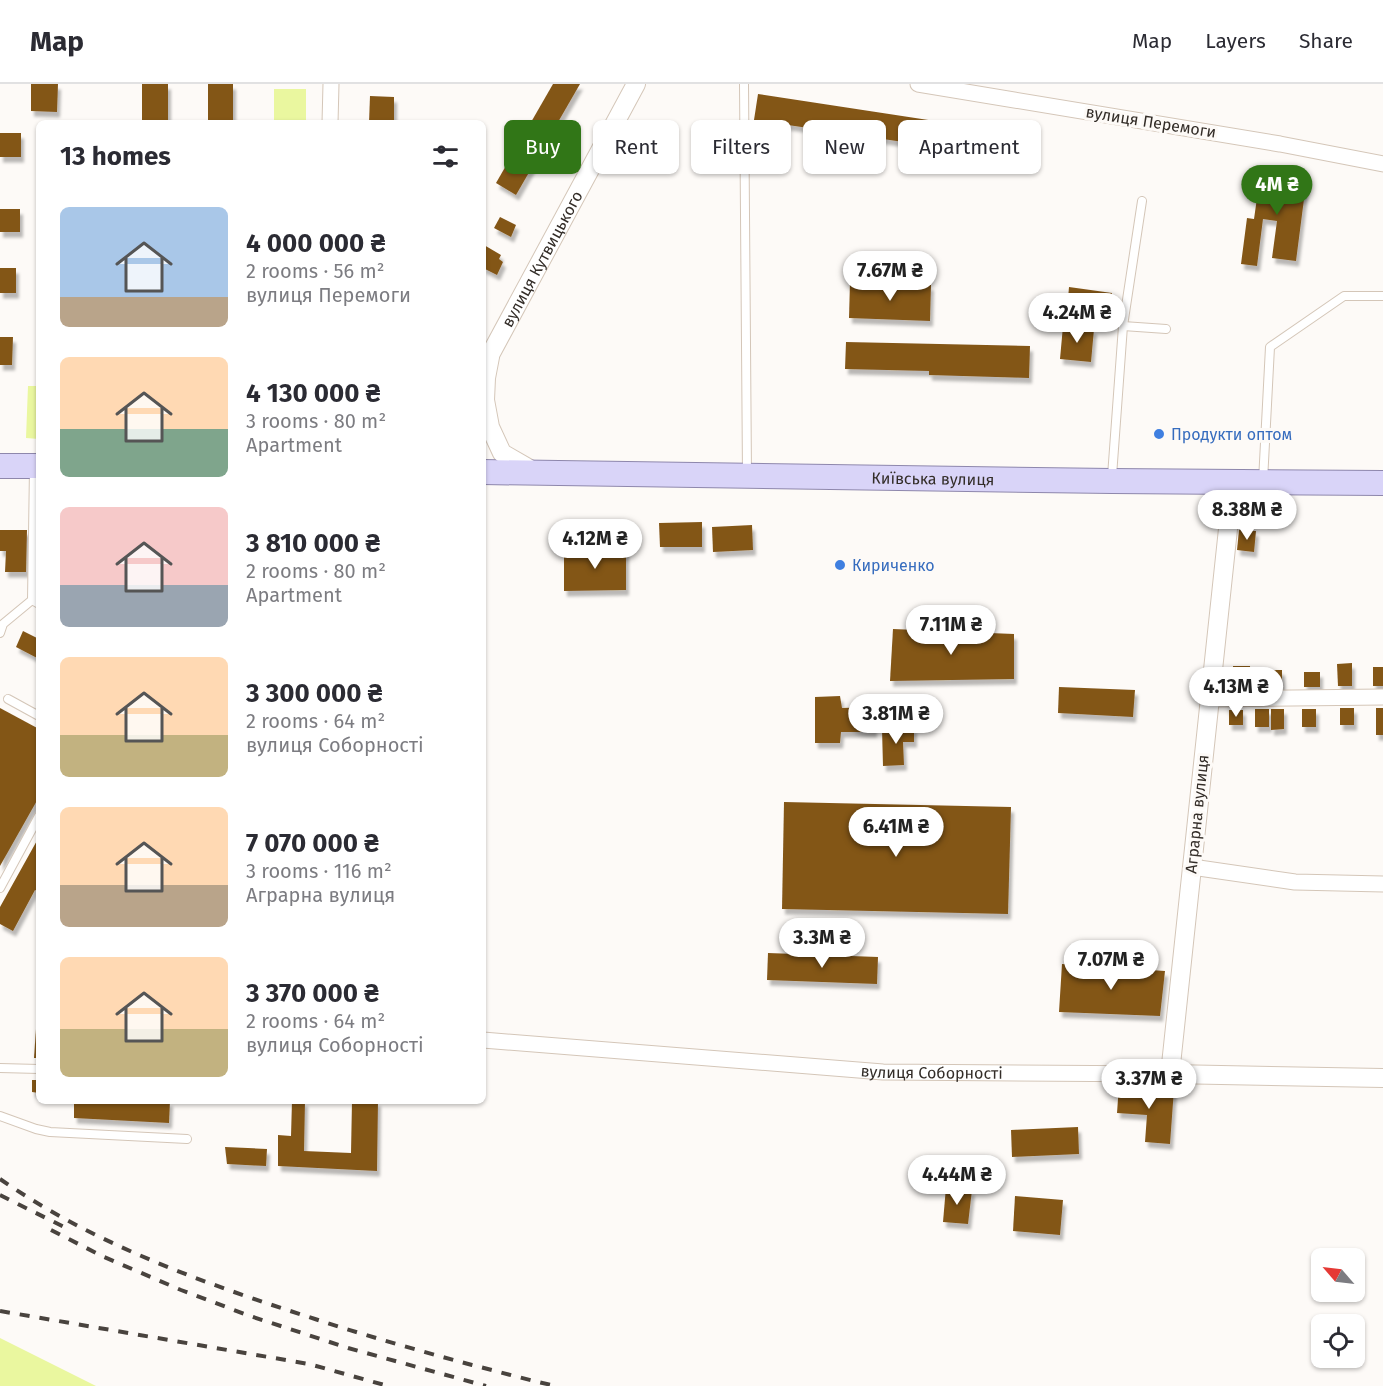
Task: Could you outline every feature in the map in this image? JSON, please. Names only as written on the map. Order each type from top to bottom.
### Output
[{"type":"main road","points":[[0,466],[36,466]]},
{"type":"main road","name":"Київська вулиця","points":[[486,472],[1383,483]]},
{"type":"street","points":[[330,120],[331,84]]},
{"type":"street","name":"вулиця Кутвицького","points":[[486,362],[636,84]]},
{"type":"street","name":"вулиця Перемоги","points":[[918,84],[1280,144],[1383,164]]},
{"type":"street","points":[[486,378],[492,351]]},
{"type":"street","points":[[486,405],[490,427],[502,453],[537,473]]},
{"type":"street","name":"Аграрна вулиця","points":[[1170,1074],[1233,482]]},
{"type":"street","points":[[1210,699],[1383,697]]},
{"type":"street","points":[[1192,867],[1295,882],[1383,884]]},
{"type":"street","name":"вулиця Соборності","points":[[486,1040],[883,1072],[1383,1078]]},
{"type":"lane","points":[[744,84],[747,475]]},
{"type":"lane","points":[[1112,481],[1123,326],[1142,201]]},
{"type":"lane","points":[[1263,482],[1270,347],[1344,296],[1383,296]]},
{"type":"lane","points":[[1123,326],[1166,329]]},
{"type":"lane","points":[[0,633],[3,624],[36,602]]},
{"type":"lane","points":[[8,699],[36,714]]},
{"type":"lane","points":[[0,888],[36,822]]},
{"type":"lane","points":[[0,1068],[36,1070]]},
{"type":"lane","points":[[0,1116],[50,1132],[187,1139]]},
{"type":"green space","points":[[274,89],[306,89],[306,120],[274,120]]},
{"type":"green space","points":[[28,386],[36,386],[36,439],[26,438]]},
{"type":"green space","points":[[0,1338],[96,1386],[0,1386]]},
{"type":"building","points":[[31,84],[58,84],[57,112],[31,111]]},
{"type":"building","points":[[142,84],[168,84],[168,120],[142,120]]},
{"type":"building","points":[[208,84],[233,84],[233,120],[208,120]]},
{"type":"building","points":[[553,84],[580,84],[559,120],[532,120]]},
{"type":"building","points":[[758,94],[928,120],[898,120],[898,141],[886,139],[886,120],[803,120],[803,127],[791,125],[791,120],[754,120]]},
{"type":"building","points":[[370,96],[394,97],[394,120],[369,120]]},
{"type":"building","points":[[0,133],[21,133],[21,157],[0,157]]},
{"type":"building","points":[[504,169],[504,174],[528,174],[516,195],[496,183]]},
{"type":"building","points":[[1261,170],[1307,176],[1296,261],[1272,258],[1277,221],[1263,219],[1257,266],[1241,264],[1247,218],[1254,219]]},
{"type":"building","points":[[0,209],[20,209],[20,232],[0,232]]},
{"type":"building","points":[[500,217],[516,225],[511,237],[494,228]]},
{"type":"building","points":[[486,246],[501,255],[499,259],[503,262],[497,275],[486,270]]},
{"type":"building","points":[[0,268],[16,268],[16,293],[0,293]]},
{"type":"building","points":[[850,282],[931,285],[930,321],[849,318]]},
{"type":"building","points":[[1069,287],[1112,293],[1109,316],[1067,311]]},
{"type":"building","points":[[1063,326],[1094,329],[1091,362],[1060,359]]},
{"type":"building","points":[[0,337],[13,337],[12,365],[0,365]]},
{"type":"building","points":[[846,342],[1030,346],[1029,378],[929,375],[929,371],[845,369]]},
{"type":"building","points":[[702,522],[702,547],[660,547],[659,523]]},
{"type":"building","points":[[752,525],[753,550],[713,552],[712,527]]},
{"type":"building","points":[[0,530],[27,530],[26,572],[5,572],[6,551],[0,551]]},
{"type":"building","points":[[1239,530],[1256,531],[1254,552],[1237,550]]},
{"type":"building","points":[[564,549],[626,549],[626,590],[564,591]]},
{"type":"building","points":[[893,629],[1014,634],[1014,679],[890,681]]},
{"type":"building","points":[[23,631],[36,638],[36,657],[16,647]]},
{"type":"building","points":[[1352,663],[1352,686],[1338,686],[1337,664]]},
{"type":"building","points":[[1233,666],[1250,666],[1251,688],[1233,688]]},
{"type":"building","points":[[1373,667],[1383,667],[1383,686],[1373,686]]},
{"type":"building","points":[[1266,670],[1282,670],[1282,687],[1266,688]]},
{"type":"building","points":[[1304,672],[1320,672],[1320,687],[1304,687]]},
{"type":"building","points":[[1059,687],[1135,690],[1133,717],[1058,713]]},
{"type":"building","points":[[840,696],[842,708],[874,707],[874,732],[841,732],[840,743],[815,743],[815,697]]},
{"type":"building","points":[[0,708],[36,727],[36,802],[0,866]]},
{"type":"building","points":[[1340,708],[1354,708],[1354,725],[1340,725]]},
{"type":"building","points":[[1376,708],[1383,708],[1383,735],[1376,735]]},
{"type":"building","points":[[1255,709],[1269,709],[1269,727],[1255,727]]},
{"type":"building","points":[[1271,709],[1284,709],[1284,729],[1271,730]]},
{"type":"building","points":[[1302,709],[1316,709],[1316,727],[1302,727]]},
{"type":"building","points":[[1229,710],[1243,710],[1243,725],[1229,725]]},
{"type":"building","points":[[914,727],[914,742],[903,742],[904,765],[883,766],[882,729]]},
{"type":"building","points":[[784,802],[1011,807],[1008,914],[782,909]]},
{"type":"building","points":[[36,842],[36,890],[13,931],[0,924],[0,907]]},
{"type":"building","points":[[768,953],[878,957],[877,984],[767,980]]},
{"type":"building","points":[[1062,964],[1165,971],[1160,1016],[1059,1012]]},
{"type":"building","points":[[36,1029],[36,1058],[34,1058]]},
{"type":"building","points":[[32,1080],[36,1080],[36,1093],[32,1092]]},
{"type":"building","points":[[1119,1085],[1174,1089],[1170,1144],[1145,1142],[1147,1115],[1117,1113]]},
{"type":"building","points":[[74,1104],[170,1104],[169,1123],[74,1118]]},
{"type":"building","points":[[292,1104],[305,1104],[304,1151],[351,1153],[352,1104],[378,1104],[377,1171],[278,1166],[278,1135],[291,1136]]},
{"type":"building","points":[[1078,1127],[1079,1154],[1012,1157],[1011,1130]]},
{"type":"building","points":[[225,1147],[267,1149],[266,1166],[227,1164]]},
{"type":"building","points":[[946,1187],[972,1190],[968,1224],[943,1222]]},
{"type":"building","points":[[1015,1196],[1063,1200],[1060,1235],[1013,1231]]},
{"type":"railway","points":[[0,1179],[36,1203],[74,1224],[192,1277],[274,1306],[374,1337],[556,1386]]},
{"type":"railway","points":[[0,1195],[66,1228]]},
{"type":"railway","points":[[51,1230],[104,1257],[250,1316],[348,1348],[486,1386]]},
{"type":"railway","points":[[0,1311],[309,1364],[388,1386]]},
{"type":"place","name":"Продукти оптом","points":[[1159,434]]},
{"type":"place","name":"Кириченко","points":[[840,565]]}]
